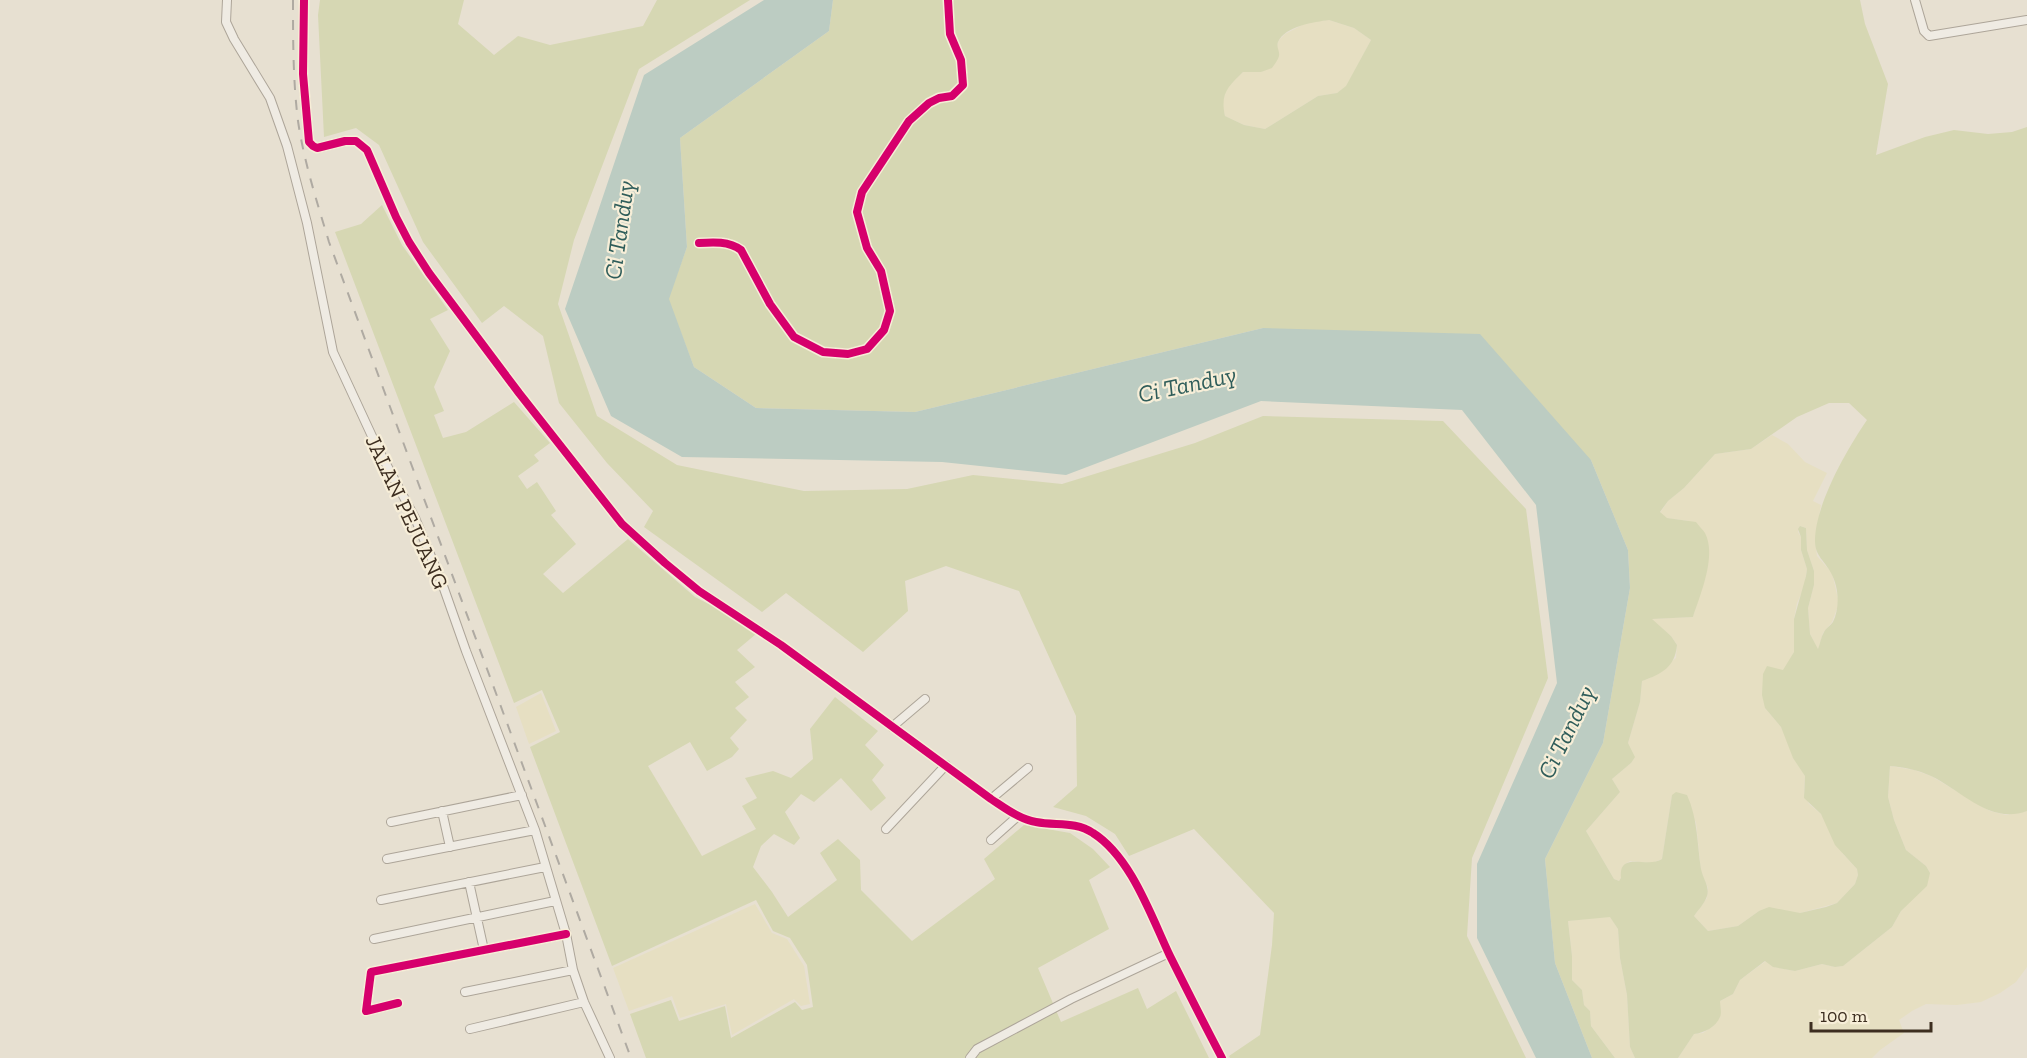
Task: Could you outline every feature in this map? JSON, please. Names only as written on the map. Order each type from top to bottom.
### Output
[{"type":"street","name":"JALAN PEJUANG","points":[[227,0],[226,22],[270,98],[287,146],[307,223],[333,352],[377,447],[420,529],[442,583],[535,830],[566,934],[573,970],[584,1002],[610,1058]]},
{"type":"street","points":[[304,0],[303,74],[308,136],[313,146],[317,148],[345,141],[356,141],[367,150],[396,218],[424,265],[498,367],[622,524],[699,591],[781,645],[991,799],[1018,816],[1036,822],[1076,825],[1092,832],[1108,844],[1127,870],[1144,900],[1222,1058]]},
{"type":"street","points":[[699,243],[718,242],[741,250],[770,304],[794,337],[823,352],[848,354],[867,349],[884,330],[890,311],[881,271],[867,248],[857,212],[862,192],[909,121],[929,103],[939,98],[952,96],[963,85],[961,60],[950,34],[948,0]]},
{"type":"street","points":[[1915,0],[1924,31],[1929,36],[2027,20]]},
{"type":"street","points":[[892,727],[925,699]]},
{"type":"street","points":[[886,830],[946,765]]},
{"type":"street","points":[[991,799],[1028,768]]},
{"type":"street","points":[[391,822],[522,795]]},
{"type":"street","points":[[442,811],[450,847]]},
{"type":"street","points":[[991,840],[1018,816]]},
{"type":"street","points":[[387,859],[535,830]]},
{"type":"street","points":[[381,900],[545,867]]},
{"type":"street","points":[[469,882],[484,950]]},
{"type":"street","points":[[374,939],[555,901]]},
{"type":"street","points":[[398,1003],[366,1011],[370,972],[566,934]]},
{"type":"street","points":[[970,1058],[977,1049],[1071,999],[1169,953]]},
{"type":"street","points":[[465,992],[573,970]]},
{"type":"street","points":[[470,1029],[584,1002]]},
{"type":"shaded area","points":[[1329,20],[1354,28],[1371,40],[1346,87],[1337,93],[1318,96],[1265,129],[1244,125],[1225,116],[1222,103],[1227,87],[1243,72],[1261,72],[1279,55],[1277,45],[1285,34],[1308,22]]},
{"type":"shaded area","points":[[1772,435],[1788,444],[1805,462],[1827,473],[1813,501],[1821,505],[1815,541],[1817,556],[1832,573],[1839,603],[1832,622],[1823,633],[1818,650],[1810,634],[1808,608],[1814,585],[1814,571],[1807,550],[1806,528],[1800,526],[1798,532],[1807,569],[1804,588],[1797,603],[1794,619],[1794,652],[1765,708],[1781,727],[1805,776],[1804,793],[1809,804],[1821,814],[1843,854],[1857,869],[1858,875],[1855,884],[1837,903],[1800,913],[1759,911],[1738,926],[1708,931],[1694,916],[1707,898],[1708,888],[1701,872],[1696,822],[1672,795],[1662,859],[1652,863],[1630,861],[1625,864],[1619,881],[1614,879],[1586,831],[1620,792],[1612,779],[1631,763],[1628,743],[1640,702],[1642,681],[1650,678],[1676,658],[1677,645],[1671,636],[1651,619],[1693,617],[1707,569],[1709,548],[1689,521],[1666,518],[1660,513],[1668,501],[1684,488],[1715,454],[1751,449]]},
{"type":"shaded area","points":[[541,693],[556,731],[529,744],[516,707]]},
{"type":"shaded area","points":[[1890,766],[1914,770],[1931,776],[1990,811],[2006,815],[2027,811],[2027,967],[2016,982],[1981,1002],[1957,1005],[1926,1004],[1912,1011],[1899,1020],[1904,1033],[1872,1058],[1678,1058],[1694,1034],[1703,1033],[1720,1017],[1720,1001],[1733,994],[1740,980],[1766,961],[1774,967],[1795,971],[1822,964],[1843,966],[1892,927],[1901,911],[1930,873],[1926,866],[1906,850],[1894,820],[1888,797]]},
{"type":"shaded area","points":[[755,904],[772,933],[787,939],[804,966],[810,1004],[801,1006],[794,999],[732,1035],[726,1004],[680,1018],[672,996],[629,1011],[613,968]]},
{"type":"shaded area","points":[[1610,916],[1618,929],[1620,958],[1627,995],[1630,1047],[1635,1058],[1615,1058],[1591,1026],[1590,1011],[1584,1005],[1582,990],[1572,980],[1568,921]]},
{"type":"green space","points":[[320,0],[464,0],[458,24],[494,55],[518,36],[550,45],[643,26],[657,0],[750,0],[639,69],[574,240],[558,304],[597,416],[677,465],[804,491],[907,489],[973,475],[1062,484],[1195,443],[1263,416],[1443,421],[1526,509],[1548,678],[1472,858],[1467,936],[1526,1058],[1230,1058],[1229,1056],[1260,1035],[1274,913],[1194,829],[1129,856],[1115,834],[1086,816],[1053,807],[1077,786],[1076,716],[1019,591],[946,566],[905,581],[908,611],[863,652],[786,593],[762,612],[644,527],[653,511],[607,463],[559,403],[543,336],[504,306],[482,323],[423,242],[379,145],[356,128],[324,137],[318,15]]},
{"type":"green space","points":[[833,0],[1860,0],[1865,24],[1888,84],[1876,155],[1925,137],[1954,130],[1988,134],[2012,132],[2027,127],[2027,811],[2013,814],[1988,810],[1931,776],[1911,769],[1890,766],[1888,797],[1894,820],[1906,850],[1926,866],[1930,873],[1927,886],[1901,911],[1892,927],[1843,966],[1822,964],[1795,971],[1773,967],[1765,961],[1740,980],[1733,994],[1720,1001],[1721,1013],[1716,1024],[1694,1034],[1678,1058],[1635,1058],[1630,1047],[1627,995],[1620,958],[1618,929],[1610,917],[1568,921],[1572,980],[1582,990],[1584,1005],[1590,1011],[1591,1026],[1615,1058],[1592,1058],[1555,963],[1545,859],[1603,743],[1630,588],[1628,550],[1591,460],[1263,328],[915,412],[756,408],[694,367],[668,299],[687,247],[680,138],[829,31]],"holes":[[[1329,20],[1354,28],[1371,40],[1346,86],[1337,93],[1318,96],[1265,129],[1244,125],[1225,116],[1226,91],[1243,72],[1261,72],[1272,68],[1279,56],[1278,42],[1287,32],[1301,26]],[[1829,403],[1849,403],[1867,420],[1850,446],[1834,478],[1816,527],[1815,546],[1818,555],[1834,579],[1837,591],[1837,610],[1833,622],[1823,634],[1818,649],[1810,634],[1808,608],[1814,585],[1814,571],[1807,550],[1806,528],[1800,526],[1798,529],[1801,537],[1801,550],[1807,569],[1794,619],[1794,652],[1783,670],[1767,666],[1763,674],[1762,695],[1765,708],[1781,727],[1793,758],[1805,776],[1804,798],[1821,814],[1835,845],[1857,869],[1858,875],[1855,884],[1837,903],[1800,913],[1769,907],[1759,911],[1738,926],[1708,931],[1694,916],[1706,899],[1708,889],[1701,869],[1697,832],[1687,795],[1676,792],[1672,795],[1662,859],[1656,862],[1629,862],[1621,870],[1619,881],[1614,879],[1586,831],[1620,792],[1612,779],[1635,757],[1628,743],[1640,702],[1642,681],[1666,669],[1676,653],[1677,645],[1671,636],[1652,619],[1693,617],[1706,575],[1709,553],[1704,532],[1696,522],[1667,518],[1660,512],[1715,454],[1751,449],[1797,417]]]},
{"type":"green space","points":[[382,205],[402,245],[448,310],[430,319],[450,351],[434,387],[444,411],[434,415],[443,438],[466,432],[514,402],[550,443],[534,455],[539,461],[518,476],[527,489],[537,482],[556,511],[551,515],[576,544],[543,574],[563,593],[628,539],[695,597],[728,614],[756,634],[737,650],[755,667],[735,682],[749,697],[735,708],[747,720],[730,738],[739,749],[732,757],[707,771],[690,742],[648,766],[702,856],[756,829],[742,806],[757,798],[745,778],[773,771],[791,778],[813,759],[810,729],[835,697],[878,731],[865,745],[884,765],[872,780],[886,798],[871,811],[841,778],[814,802],[801,794],[785,812],[800,838],[794,845],[774,834],[761,846],[753,867],[788,917],[837,880],[820,853],[838,839],[860,860],[861,890],[912,941],[995,879],[984,859],[1024,825],[1070,833],[1093,849],[1110,867],[1089,880],[1109,929],[1038,968],[1061,1022],[1138,988],[1147,1009],[1176,991],[1209,1058],[646,1058],[630,1014],[671,1000],[679,1021],[725,1006],[731,1038],[795,1002],[802,1010],[813,1007],[807,965],[790,938],[773,931],[756,900],[612,966],[530,747],[560,732],[542,690],[514,703],[335,232],[361,224]]},
{"type":"water","name":"Ci Tanduy","points":[[764,0],[833,0],[829,31],[680,138],[687,247],[669,299],[694,367],[756,408],[915,412],[1263,328],[1480,334],[1591,460],[1628,550],[1630,588],[1603,743],[1545,859],[1555,963],[1592,1058],[1536,1058],[1477,938],[1477,864],[1557,683],[1536,505],[1462,410],[1261,401],[1066,475],[942,462],[682,457],[611,416],[565,309],[644,75]]},
{"type":"railway","points":[[293,0],[294,76],[298,121],[307,167],[329,242],[631,1058]]},
{"type":"cycle path","points":[[304,0],[303,74],[309,142],[317,148],[345,141],[356,141],[367,150],[396,217],[429,273],[519,393],[622,524],[699,591],[781,645],[991,799],[1030,821],[1072,825],[1086,829],[1106,844],[1118,857],[1139,888],[1170,956],[1222,1058]]},
{"type":"cycle path","points":[[699,243],[715,242],[741,250],[770,304],[794,337],[823,352],[848,354],[867,349],[884,330],[890,311],[881,271],[867,248],[857,212],[862,192],[909,121],[929,103],[939,98],[952,96],[963,85],[961,60],[950,34],[948,0]]},
{"type":"cycle path","points":[[398,1003],[366,1011],[371,972],[566,934]]}]
